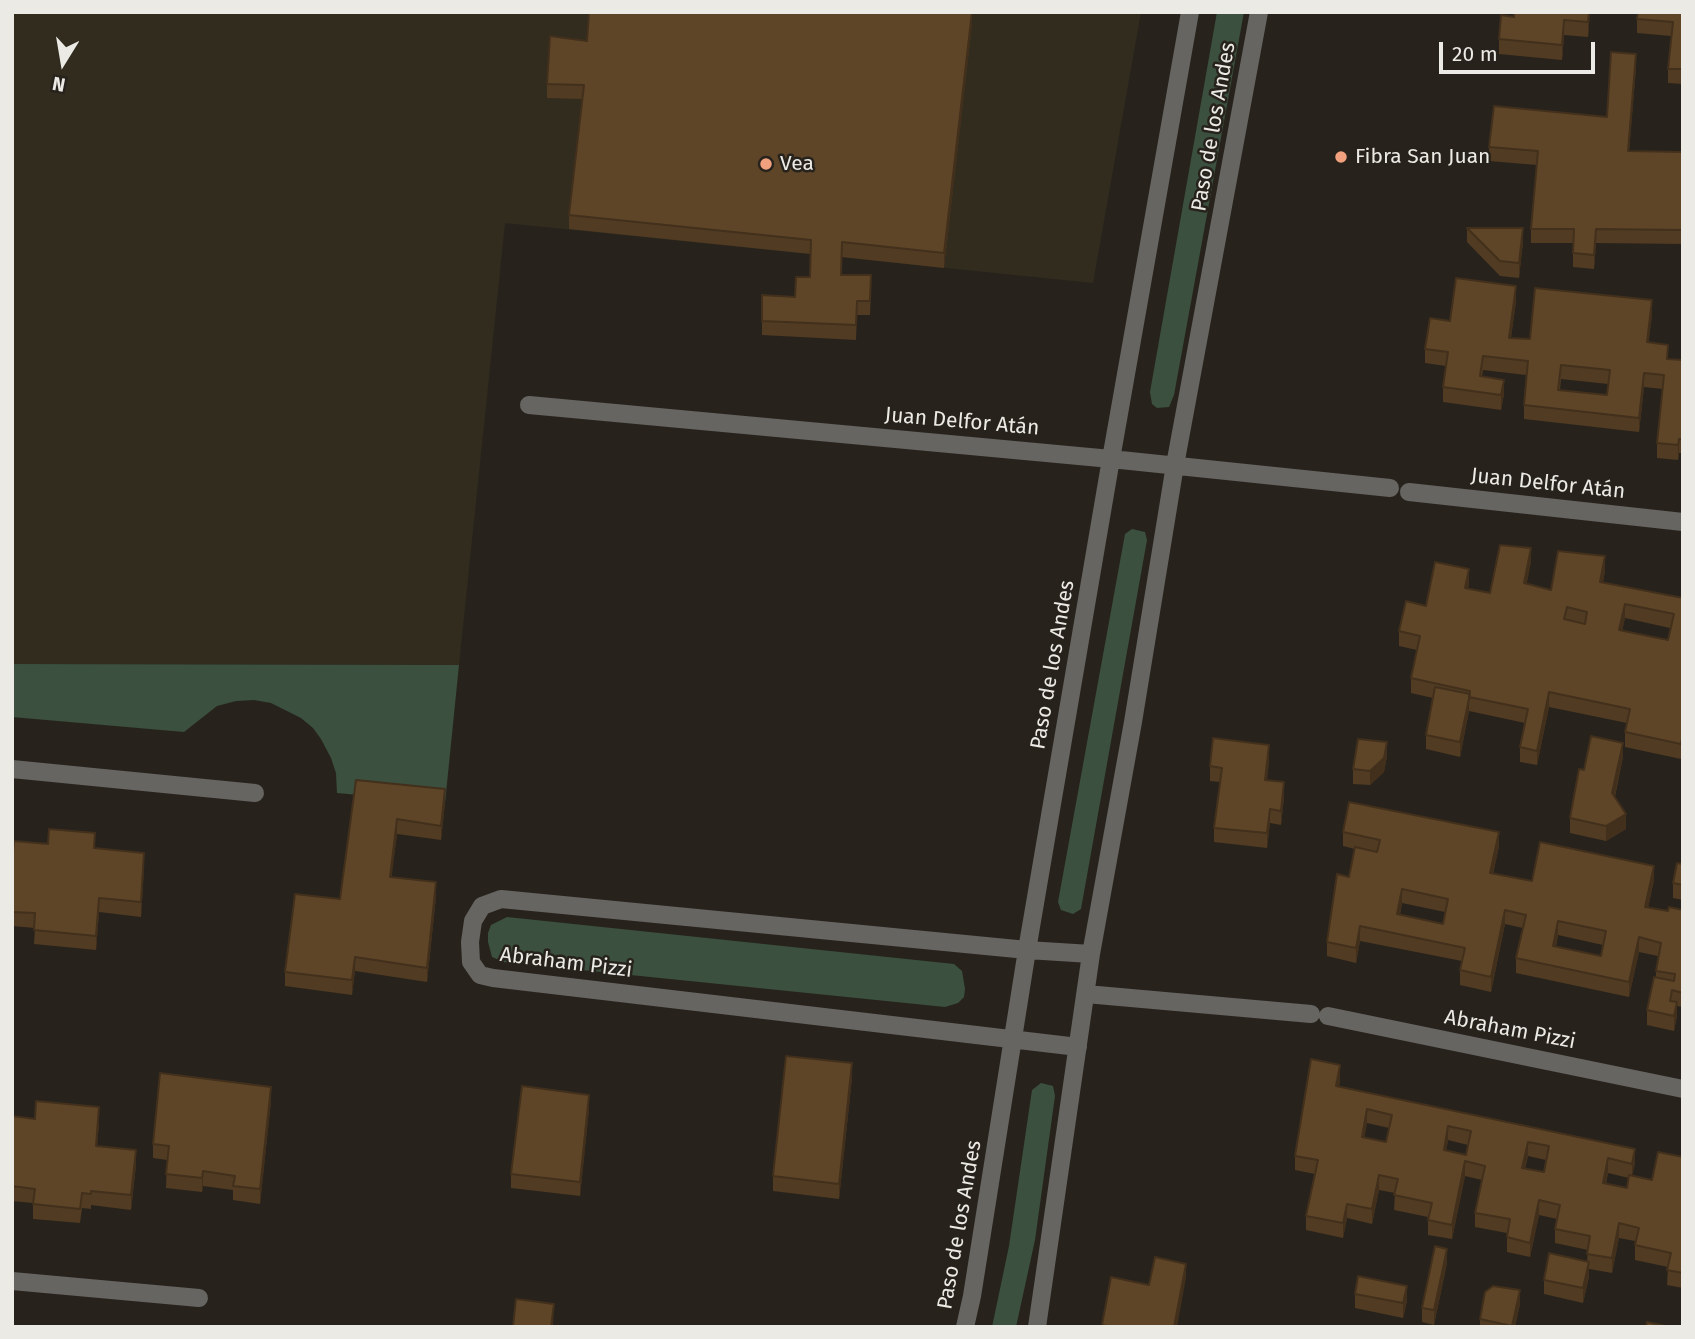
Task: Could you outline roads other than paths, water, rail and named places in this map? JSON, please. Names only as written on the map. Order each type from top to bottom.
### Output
[{"type":"street","name":"Paso de los Andes","points":[[965,1327],[1111,459],[1190,12]]},
{"type":"street","name":"Paso de los Andes","points":[[1037,1327],[1091,954],[1133,722],[1175,465],[1259,12]]},
{"type":"street","name":"Juan Delfor Atán","points":[[529,405],[1175,465],[1390,488]]},
{"type":"street","name":"Juan Delfor Atán","points":[[1409,492],[1683,522]]},
{"type":"street","points":[[12,769],[255,793]]},
{"type":"street","name":"Abraham Pizzi","points":[[1078,1047],[494,978],[480,975],[471,961],[470,942],[473,921],[482,906],[501,899],[1091,954]]},
{"type":"street","name":"Abraham Pizzi","points":[[1086,994],[1320,1015],[1683,1088]]},
{"type":"street","points":[[12,1281],[199,1297]]},
{"type":"place","name":"Fibra San Juan","points":[[1341,157]]},
{"type":"place","name":"Vea","points":[[766,164]]}]
